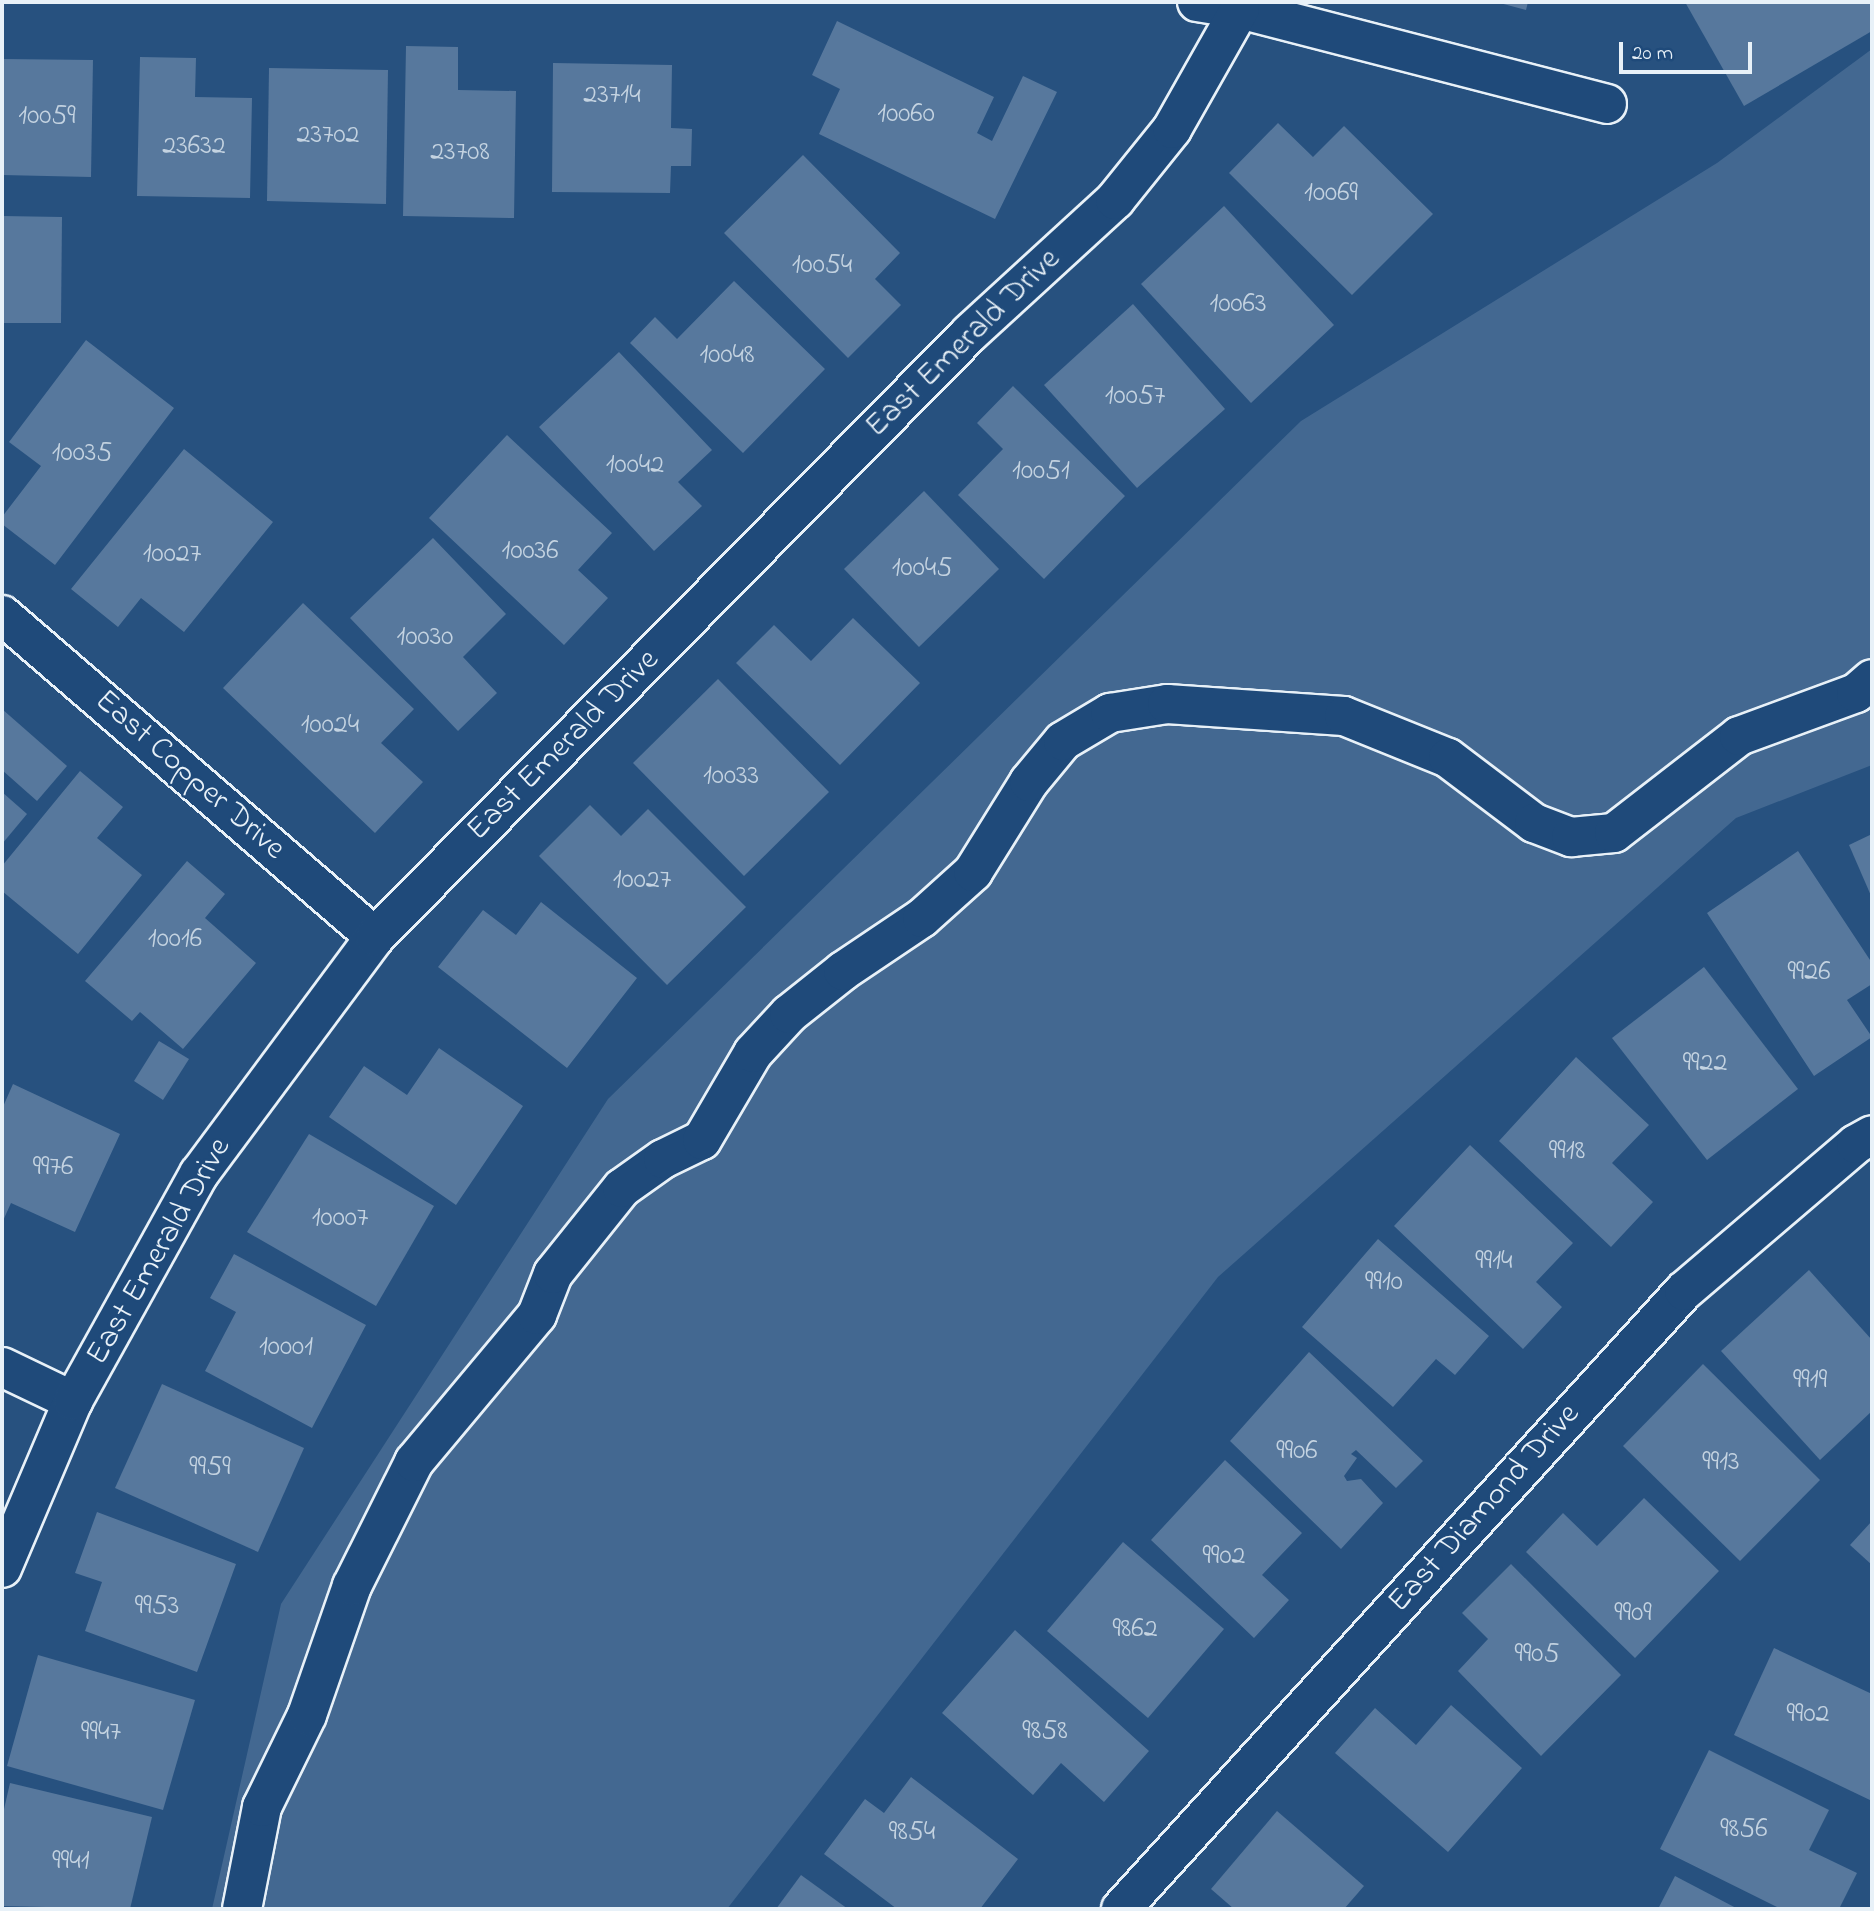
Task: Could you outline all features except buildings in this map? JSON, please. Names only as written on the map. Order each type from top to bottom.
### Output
[{"type":"street","points":[[1196,2],[1240,9],[1607,104]]},
{"type":"street","name":"East Emerald Drive","points":[[2,1568],[73,1401],[199,1174],[376,937],[970,333],[1115,200],[1172,130],[1240,9]]},
{"type":"street","name":"East Copper Drive","points":[[2,615],[376,937]]},
{"type":"street","points":[[242,1909],[262,1807],[307,1715],[352,1586],[414,1462],[529,1325],[553,1274],[622,1188],[663,1159],[702,1140],[753,1053],[789,1014],[843,971],[922,918],[973,872],[1029,782],[1063,741],[1110,713],[1167,704],[1344,716],[1448,758],[1534,823],[1572,837],[1614,833],[1739,736],[1856,693],[1872,679]]},
{"type":"street","name":"East Diamond Drive","points":[[1121,1909],[1684,1291],[1867,1148]]},
{"type":"street","points":[[2,1367],[73,1401]]},
{"type":"shaded area","points":[[1872,49],[1872,765],[1736,818],[1218,1277],[727,1909],[212,1909],[281,1604],[608,1099],[1301,421],[1717,163]]}]
